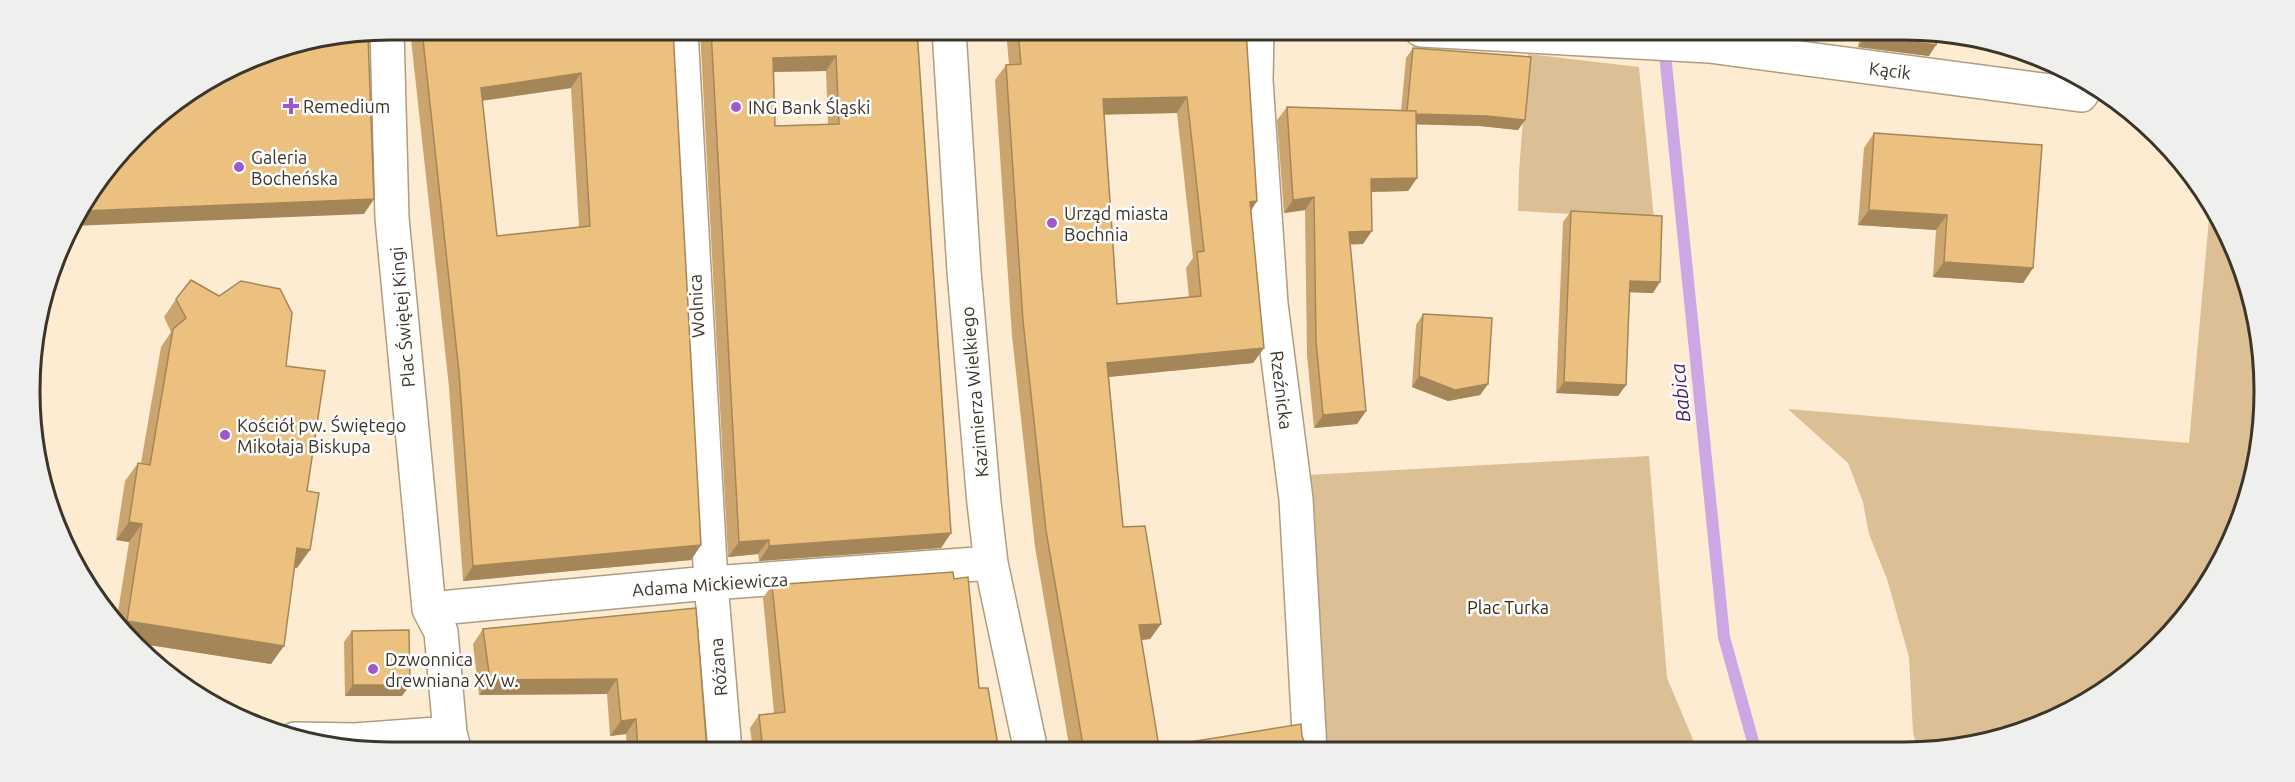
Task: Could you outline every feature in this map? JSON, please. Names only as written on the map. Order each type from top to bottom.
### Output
[{"type":"street","name":"Plac Świętej Kingi","points":[[357,740],[452,742],[441,632],[429,609],[392,218],[387,40]]},
{"type":"street","name":"Wolnica","points":[[682,40],[711,583]]},
{"type":"street","name":"Kazimierza Wielkiego","points":[[950,40],[966,294],[977,433],[991,563],[1029,742]]},
{"type":"street","name":"Rzeźnicka","points":[[1257,40],[1256,80],[1270,304],[1296,499],[1310,742]]},
{"type":"street","name":"Kącik","points":[[1604,40],[1689,45],[2081,95],[2084,90]]},
{"type":"street","name":"Adama Mickiewicza","points":[[429,609],[711,583],[991,563]]},
{"type":"street","name":"Różana","points":[[711,583],[724,742]]},
{"type":"green space","points":[[1528,54],[1639,67],[1654,219],[1518,211]]},
{"type":"green space","points":[[2208,216],[2228,257],[2243,300],[2252,345],[2254,414],[2243,482],[2228,525],[2208,566],[2182,604],[2152,639],[2117,669],[2079,695],[2038,715],[1995,730],[1950,739],[1915,742],[1909,657],[1887,579],[1869,534],[1863,502],[1848,463],[1788,409],[2189,443]]},
{"type":"green space","name":"Plac Turka","points":[[1649,456],[1667,678],[1694,742],[1325,742],[1308,475]]},
{"type":"building","points":[[423,40],[674,40],[701,545],[473,566],[459,372]],"holes":[[[581,73],[590,226],[497,236],[481,88]]]},
{"type":"building","points":[[712,40],[918,40],[951,533],[769,546],[769,540],[739,542]],"holes":[[[836,56],[839,124],[775,126],[773,58]]]},
{"type":"building","points":[[1019,40],[1247,40],[1257,201],[1250,202],[1264,348],[1107,363],[1123,527],[1145,526],[1161,624],[1139,625],[1158,742],[1082,742],[1046,531],[1023,321],[1006,65],[1021,64]],"holes":[[[1187,97],[1204,251],[1197,252],[1201,296],[1117,304],[1103,99]]]},
{"type":"building","points":[[1897,40],[1937,42],[1936,45]]},
{"type":"building","name":"Galeria Bocheńska","points":[[368,41],[374,199],[90,211],[113,178],[143,143],[178,113],[216,87],[257,67],[300,52]]},
{"type":"building","points":[[1413,48],[1531,57],[1525,120],[1487,116],[1416,114],[1416,111],[1407,111]]},
{"type":"building","points":[[1287,107],[1416,111],[1417,178],[1371,179],[1372,231],[1349,232],[1366,411],[1323,415],[1316,342],[1314,197],[1293,200]]},
{"type":"building","points":[[1874,133],[2042,145],[2033,268],[1944,262],[1947,215],[1869,210]]},
{"type":"building","points":[[1571,211],[1662,216],[1660,282],[1630,281],[1626,385],[1564,382]]},
{"type":"building","name":"Kościół pw. Świętego Mikołaja Biskupa","points":[[191,280],[219,296],[241,281],[280,289],[292,313],[286,366],[325,371],[307,491],[319,493],[310,550],[297,548],[284,646],[127,621],[142,524],[129,522],[138,463],[150,465],[173,329],[186,318],[176,299]]},
{"type":"building","points":[[1423,314],[1492,318],[1488,384],[1455,390],[1419,376]]},
{"type":"building","points":[[953,572],[954,579],[968,577],[979,688],[988,688],[997,742],[762,742],[759,715],[785,712],[772,585]]},
{"type":"building","points":[[696,608],[706,742],[637,742],[636,719],[621,721],[617,679],[490,680],[483,629]]},
{"type":"building","name":"Dzwonnica drewniana XV w.","points":[[409,630],[410,685],[353,685],[352,631]]},
{"type":"building","points":[[1301,724],[1304,742],[1190,742]]},
{"type":"waterway","name":"Babica","points":[[1664,44],[1724,637],[1753,742]]},
{"type":"place","name":"Remedium","points":[[291,106]]},
{"type":"place","name":"ING Bank Śląski","points":[[736,107]]},
{"type":"place","name":"Galeria Bocheńska","points":[[239,167]]},
{"type":"place","name":"Urząd miasta Bochnia","points":[[1052,223]]},
{"type":"place","name":"Kościół pw. Świętego Mikołaja Biskupa","points":[[225,435]]},
{"type":"place","name":"Dzwonnica drewniana XV w.","points":[[373,669]]}]
